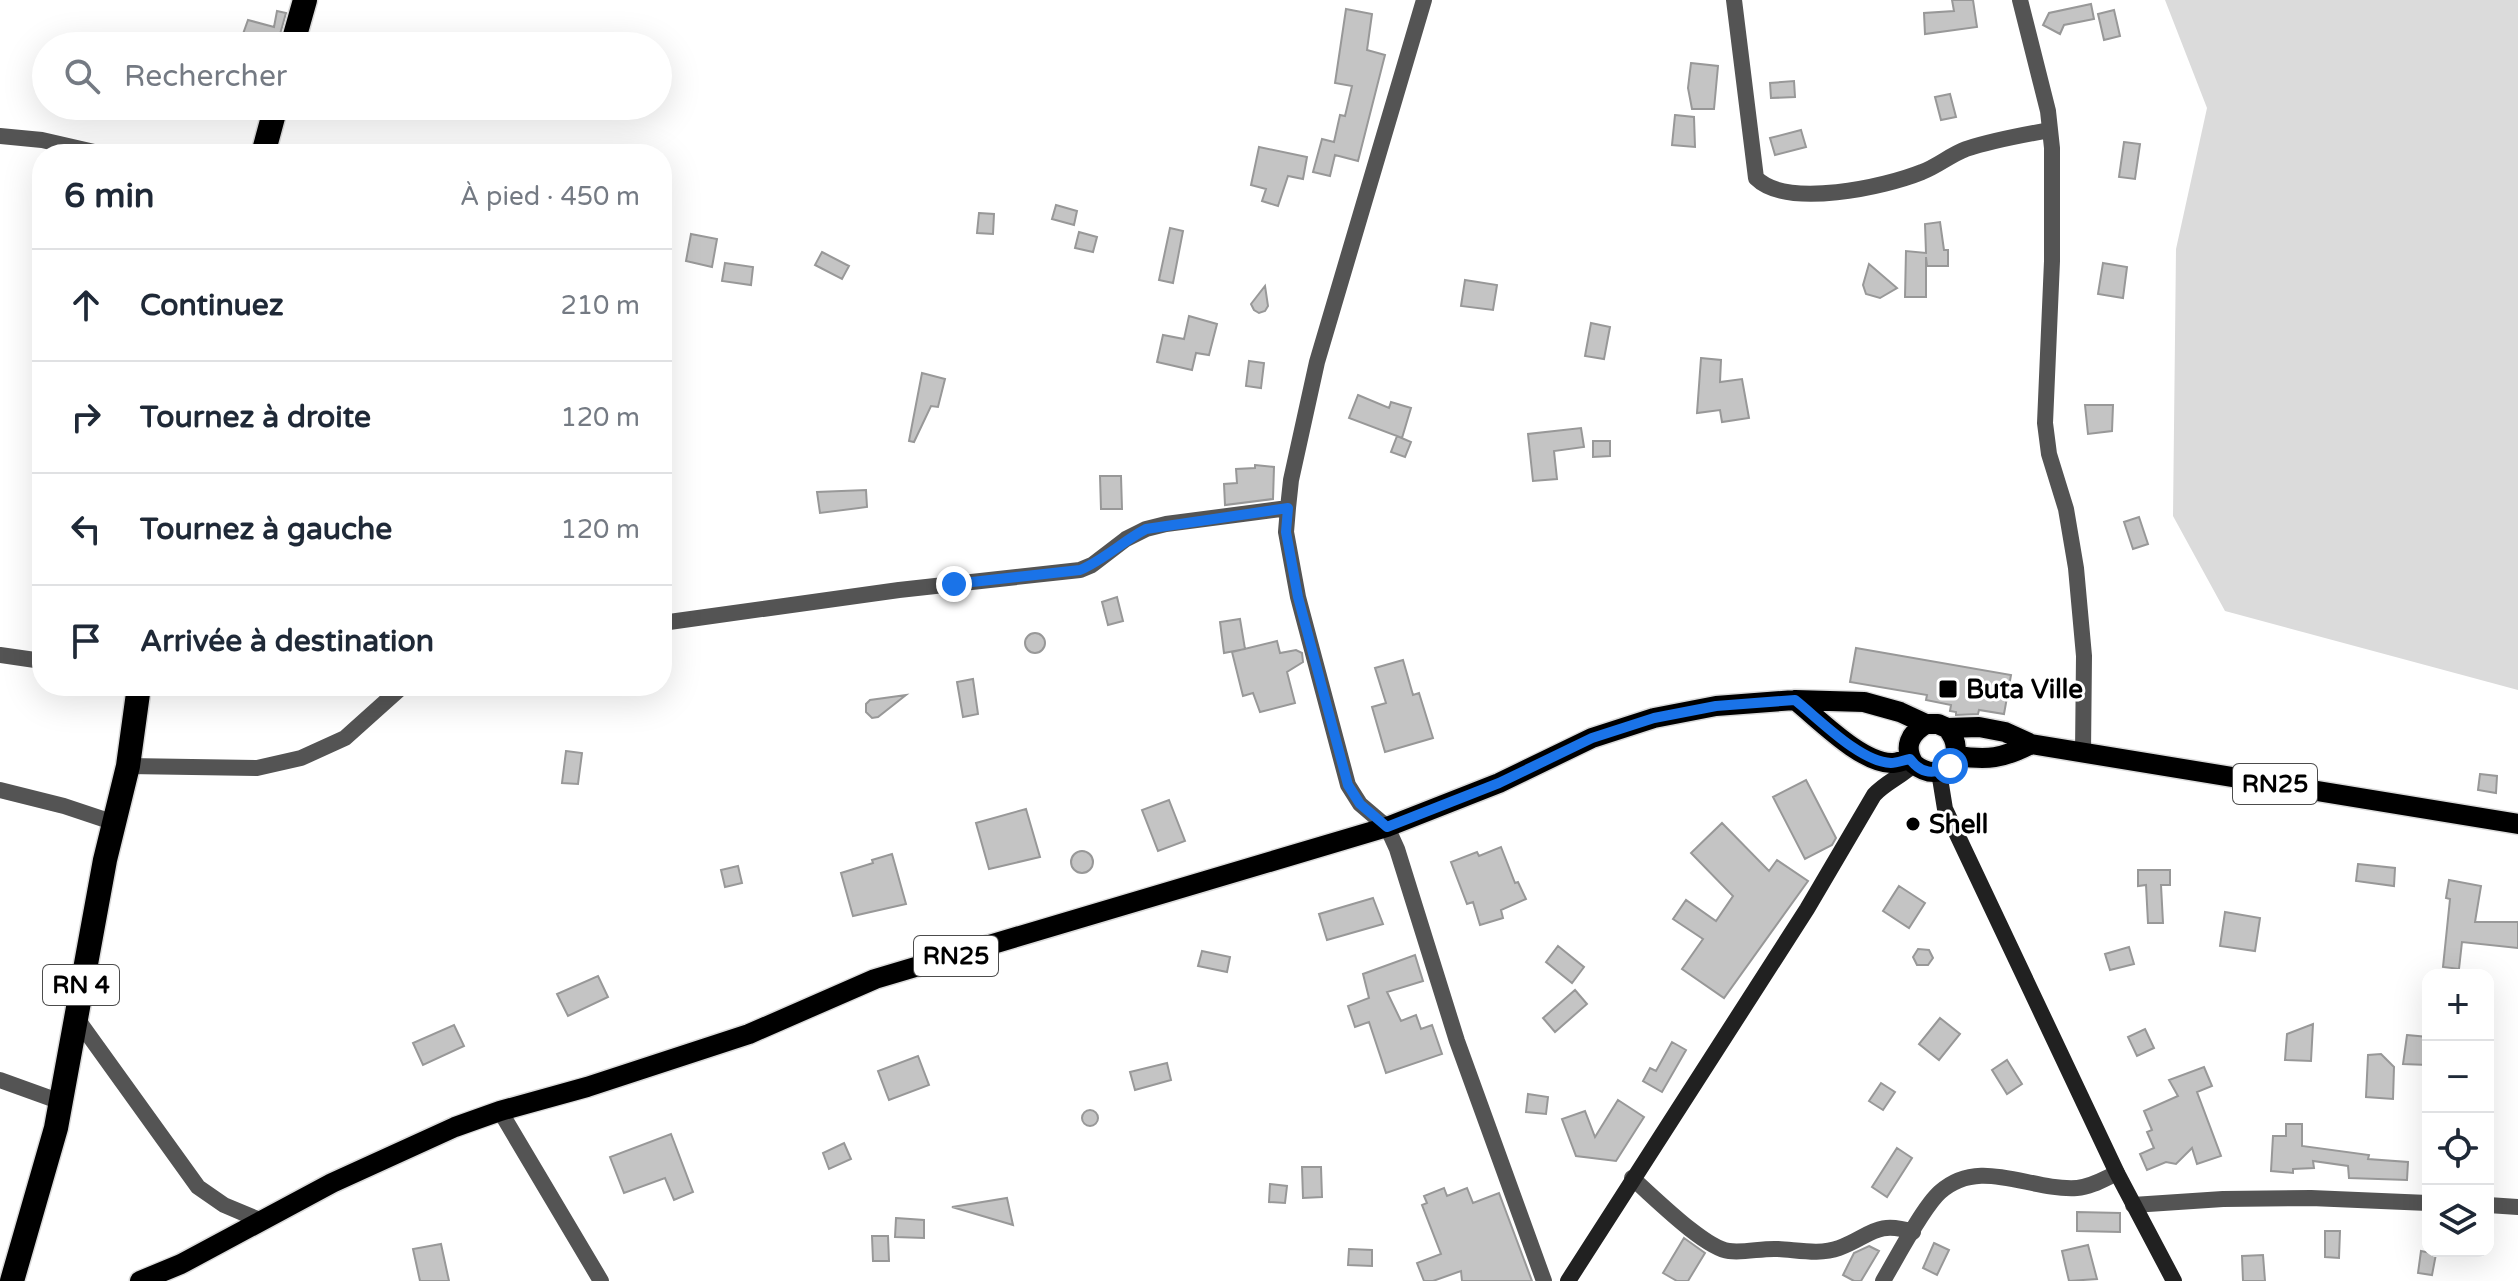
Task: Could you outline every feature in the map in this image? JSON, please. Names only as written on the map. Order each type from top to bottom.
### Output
[{"type":"highway","points":[[296,32],[305,0]]},
{"type":"highway","points":[[266,144],[272,120]]},
{"type":"highway","name":"RN 4","points":[[12,1281],[45,1173],[61,1102],[105,860],[128,766],[138,696]]},
{"type":"main road","name":"RN25","points":[[140,1281],[181,1264],[409,1146],[500,1111],[587,1087],[749,1034],[875,979],[1387,827],[1499,783],[1592,738],[1654,718],[1716,706],[1795,700],[1864,702],[1900,712],[1926,724]]},
{"type":"main road","points":[[1795,700],[1858,751],[1873,759],[1892,763],[1912,762],[1930,773],[1950,766],[1956,756],[1954,736],[1938,724],[1926,724],[1917,729],[1910,738],[1908,748],[1912,762]]},
{"type":"main road","name":"RN25","points":[[1947,728],[2005,732],[2031,744],[2518,824]]},
{"type":"main road","name":"RN25","points":[[1956,756],[1983,759],[2006,756],[2031,744]]},
{"type":"street","points":[[1424,0],[1317,362],[1291,480],[1286,532],[1298,597],[1348,785],[1360,804],[1387,827],[1411,889],[1457,1041],[1544,1281]]},
{"type":"street","points":[[1734,0],[1756,178],[1764,186],[1826,194],[1890,184],[1926,171],[1961,151],[2009,137],[2050,130]]},
{"type":"street","points":[[2020,0],[2050,130],[2052,261],[2045,423],[2049,454],[2066,509],[2076,568],[2084,656],[2083,752]]},
{"type":"street","points":[[0,136],[59,144]]},
{"type":"street","points":[[672,622],[899,590],[1080,570],[1146,529],[1288,508]]},
{"type":"street","points":[[0,655],[32,660]]},
{"type":"street","points":[[128,766],[257,768],[301,758],[345,738],[392,696]]},
{"type":"street","points":[[1568,1281],[1798,923],[1874,795],[1884,784],[1901,777],[1912,762]]},
{"type":"street","points":[[1939,772],[1945,809],[2117,1173],[2174,1281]]},
{"type":"street","points":[[0,790],[115,823]]},
{"type":"street","points":[[75,1016],[198,1187],[224,1205],[262,1221]]},
{"type":"street","points":[[0,1080],[61,1102]]},
{"type":"street","points":[[500,1111],[601,1281]]},
{"type":"street","points":[[1883,1281],[1938,1193],[1962,1176],[1982,1174],[2045,1186],[2076,1188],[2117,1173]]},
{"type":"street","points":[[1632,1178],[1690,1228],[1711,1244],[1727,1251],[1827,1251],[1879,1228],[1895,1226],[1913,1232]]},
{"type":"street","points":[[2133,1205],[2223,1199],[2311,1198],[2422,1203]]},
{"type":"street","points":[[2494,1205],[2518,1207]]},
{"type":"shaded area","points":[[2165,0],[2518,0],[2518,690],[2225,611],[2173,516],[2176,249],[2207,108]]},
{"type":"building","points":[[1952,0],[1973,0],[1977,27],[1925,34],[1924,13],[1954,11]]},
{"type":"building","points":[[2091,4],[2094,19],[2064,25],[2060,34],[2043,25],[2049,13]]},
{"type":"building","points":[[1346,9],[1372,14],[1367,50],[1385,55],[1358,161],[1335,155],[1330,176],[1313,172],[1322,139],[1334,142],[1340,115],[1345,116],[1352,86],[1335,83]]},
{"type":"building","points":[[2114,10],[2120,36],[2104,40],[2098,14]]},
{"type":"building","points":[[277,11],[286,13],[281,32],[244,32],[248,20],[274,27]]},
{"type":"building","points":[[1691,63],[1718,66],[1714,109],[1692,109],[1688,88]]},
{"type":"building","points":[[1794,81],[1795,97],[1771,98],[1770,83]]},
{"type":"building","points":[[1950,94],[1956,117],[1941,120],[1935,97]]},
{"type":"building","points":[[1675,115],[1694,117],[1695,147],[1672,145]]},
{"type":"building","points":[[1801,130],[1806,147],[1775,155],[1770,138]]},
{"type":"building","points":[[2124,142],[2140,144],[2135,179],[2119,177]]},
{"type":"building","points":[[1259,147],[1307,157],[1303,179],[1288,176],[1278,206],[1262,201],[1266,189],[1251,185]]},
{"type":"building","points":[[1056,205],[1077,211],[1074,225],[1052,219]]},
{"type":"building","points":[[979,213],[994,214],[993,234],[977,233]]},
{"type":"building","points":[[1940,222],[1944,250],[1948,250],[1948,266],[1927,266],[1926,257],[1926,297],[1905,297],[1906,251],[1926,253],[1925,224]]},
{"type":"building","points":[[1170,228],[1183,231],[1173,283],[1159,280]]},
{"type":"building","points":[[1079,232],[1097,237],[1093,252],[1075,248]]},
{"type":"building","points":[[691,234],[717,239],[712,267],[686,261]]},
{"type":"building","points":[[822,252],[849,266],[842,279],[815,265]]},
{"type":"building","points":[[725,263],[753,267],[751,285],[722,281]]},
{"type":"building","points":[[2103,263],[2127,267],[2123,298],[2098,294]]},
{"type":"building","points":[[1869,264],[1897,288],[1880,298],[1866,294],[1863,285]]},
{"type":"building","points":[[1465,280],[1497,285],[1493,310],[1461,306]]},
{"type":"building","points":[[1265,286],[1268,306],[1259,313],[1251,304]]},
{"type":"building","points":[[1189,316],[1217,324],[1209,355],[1196,353],[1192,370],[1157,362],[1163,335],[1184,339]]},
{"type":"building","points":[[1591,323],[1610,327],[1604,359],[1585,356]]},
{"type":"building","points":[[1701,358],[1721,360],[1720,382],[1742,379],[1749,418],[1722,422],[1720,410],[1697,413]]},
{"type":"building","points":[[1249,361],[1264,363],[1261,388],[1246,386]]},
{"type":"building","points":[[922,373],[945,379],[938,407],[931,406],[914,442],[909,441]]},
{"type":"building","points":[[1358,395],[1389,408],[1391,402],[1411,408],[1402,438],[1349,418]]},
{"type":"building","points":[[2085,405],[2113,405],[2112,431],[2088,434]]},
{"type":"building","points":[[1581,428],[1584,447],[1554,451],[1557,479],[1533,481],[1528,434]]},
{"type":"building","points":[[1397,436],[1411,442],[1405,457],[1391,452]]},
{"type":"building","points":[[1593,441],[1610,441],[1610,456],[1593,457]]},
{"type":"building","points":[[1255,465],[1274,467],[1273,499],[1225,505],[1224,484],[1237,483],[1236,469],[1255,468]]},
{"type":"building","points":[[1100,476],[1121,476],[1122,509],[1101,509]]},
{"type":"building","points":[[866,490],[867,507],[820,513],[817,492]]},
{"type":"building","points":[[2139,517],[2148,544],[2133,549],[2124,522]]},
{"type":"building","points":[[1117,597],[1123,621],[1108,625],[1102,602]]},
{"type":"building","points":[[1240,619],[1245,649],[1224,653],[1220,622]]},
{"type":"building","points":[[1035,633],[1042,636],[1045,643],[1042,650],[1035,653],[1028,650],[1025,643],[1028,636]]},
{"type":"building","points":[[1277,641],[1280,653],[1296,650],[1302,653],[1303,662],[1287,672],[1295,703],[1260,712],[1253,693],[1243,696],[1232,652]]},
{"type":"building","name":"Buta Ville","points":[[1856,648],[2011,675],[2004,714],[1979,710],[1978,714],[1956,715],[1956,712],[1950,711],[1951,705],[1926,700],[1927,695],[1850,682]]},
{"type":"building","points":[[1403,660],[1413,695],[1419,693],[1433,738],[1385,752],[1372,707],[1386,703],[1375,668]]},
{"type":"building","points":[[973,679],[978,714],[963,717],[957,682]]},
{"type":"building","points":[[906,695],[878,717],[872,718],[866,712],[866,704],[870,700]]},
{"type":"building","points":[[566,751],[582,753],[578,784],[562,783]]},
{"type":"building","points":[[2480,774],[2497,776],[2496,793],[2478,790]]},
{"type":"building","points":[[1806,780],[1836,838],[1832,845],[1805,859],[1773,797]]},
{"type":"building","points":[[1169,800],[1185,841],[1158,851],[1142,810]]},
{"type":"building","points":[[1026,809],[1040,857],[989,869],[976,823]]},
{"type":"building","points":[[1722,823],[1769,871],[1777,860],[1808,881],[1724,998],[1682,969],[1703,939],[1673,919],[1686,900],[1716,921],[1733,896],[1691,853]]},
{"type":"building","points":[[1501,847],[1515,883],[1518,882],[1526,899],[1501,910],[1503,918],[1480,925],[1473,902],[1467,904],[1451,862]]},
{"type":"building","points":[[1082,851],[1093,862],[1082,873],[1071,862]]},
{"type":"building","points":[[892,854],[906,904],[853,916],[841,873]]},
{"type":"building","points":[[2358,864],[2395,868],[2394,886],[2356,881]]},
{"type":"building","points":[[738,866],[742,883],[725,887],[721,870]]},
{"type":"building","points":[[2138,870],[2170,870],[2170,885],[2161,885],[2163,923],[2148,923],[2146,885],[2138,886]]},
{"type":"building","points":[[2449,880],[2481,886],[2475,922],[2518,922],[2518,948],[2462,942],[2459,969],[2443,967],[2450,899],[2446,898]]},
{"type":"building","points":[[1899,886],[1925,903],[1909,928],[1883,911]]},
{"type":"building","points":[[1373,898],[1383,924],[1327,940],[1319,914]]},
{"type":"building","points":[[2225,912],[2260,918],[2255,951],[2220,946]]},
{"type":"building","points":[[1558,946],[1584,967],[1572,983],[1546,962]]},
{"type":"building","points":[[2129,947],[2134,964],[2110,970],[2105,954]]},
{"type":"building","points":[[1918,949],[1929,950],[1933,958],[1928,965],[1917,965],[1913,957]]},
{"type":"building","points":[[1202,951],[1230,957],[1227,972],[1198,966]]},
{"type":"building","points":[[1415,955],[1423,981],[1387,992],[1401,1021],[1416,1015],[1421,1029],[1432,1025],[1442,1054],[1386,1073],[1369,1022],[1355,1027],[1348,1006],[1369,998],[1363,974]]},
{"type":"building","points":[[598,976],[608,997],[568,1016],[557,994]]},
{"type":"building","points":[[1575,990],[1587,1004],[1555,1032],[1543,1018]]},
{"type":"building","points":[[1940,1018],[1960,1034],[1939,1060],[1919,1044]]},
{"type":"building","points":[[2313,1024],[2311,1061],[2285,1060],[2287,1034]]},
{"type":"building","points":[[454,1025],[464,1046],[423,1065],[413,1043]]},
{"type":"building","points":[[2145,1029],[2154,1048],[2137,1056],[2128,1037]]},
{"type":"building","points":[[2407,1035],[2422,1036],[2422,1065],[2403,1064]]},
{"type":"building","points":[[1672,1042],[1686,1050],[1662,1092],[1643,1081],[1650,1068],[1656,1071]]},
{"type":"building","points":[[2381,1054],[2394,1067],[2393,1099],[2366,1097],[2368,1055]]},
{"type":"building","points":[[918,1056],[929,1085],[889,1100],[878,1071]]},
{"type":"building","points":[[2007,1060],[2022,1084],[2007,1094],[1992,1070]]},
{"type":"building","points":[[1167,1063],[1171,1080],[1135,1090],[1130,1072]]},
{"type":"building","points":[[2204,1067],[2212,1086],[2197,1092],[2221,1156],[2197,1164],[2192,1148],[2176,1164],[2166,1162],[2147,1170],[2140,1154],[2154,1148],[2147,1132],[2152,1130],[2144,1111],[2178,1096],[2169,1080]]},
{"type":"building","points":[[1881,1083],[1895,1092],[1883,1110],[1869,1101]]},
{"type":"building","points":[[1528,1094],[1548,1097],[1546,1114],[1526,1112]]},
{"type":"building","points":[[1618,1100],[1644,1117],[1616,1161],[1576,1156],[1562,1119],[1585,1111],[1595,1137]]},
{"type":"building","points":[[1090,1110],[1096,1112],[1096,1124],[1090,1126],[1084,1124],[1082,1118],[1084,1112]]},
{"type":"building","points":[[2286,1124],[2302,1124],[2302,1146],[2369,1155],[2368,1159],[2408,1162],[2407,1180],[2349,1178],[2348,1166],[2313,1161],[2314,1168],[2293,1169],[2293,1173],[2271,1171],[2273,1136],[2286,1136]]},
{"type":"building","points":[[671,1134],[693,1192],[674,1200],[665,1178],[624,1193],[610,1157]]},
{"type":"building","points":[[844,1143],[851,1159],[829,1169],[823,1153]]},
{"type":"building","points":[[1897,1148],[1912,1158],[1887,1197],[1872,1187]]},
{"type":"building","points":[[1302,1167],[1321,1167],[1322,1197],[1303,1198]]},
{"type":"building","points":[[1270,1184],[1287,1186],[1285,1203],[1269,1202]]},
{"type":"building","points":[[1444,1188],[1447,1196],[1467,1188],[1473,1203],[1499,1193],[1532,1281],[1462,1281],[1461,1271],[1424,1281],[1417,1263],[1441,1254],[1422,1205],[1427,1203],[1424,1196]]},
{"type":"building","points":[[1007,1198],[1013,1225],[952,1207]]},
{"type":"building","points":[[2077,1212],[2120,1213],[2120,1232],[2077,1231]]},
{"type":"building","points":[[896,1218],[924,1220],[924,1238],[895,1237]]},
{"type":"building","points":[[2325,1231],[2340,1231],[2339,1258],[2325,1257]]},
{"type":"building","points":[[872,1236],[888,1236],[889,1261],[873,1261]]},
{"type":"building","points":[[1684,1238],[1705,1253],[1688,1281],[1677,1281],[1663,1273]]},
{"type":"building","points":[[1934,1243],[1949,1250],[1937,1275],[1923,1268]]},
{"type":"building","points":[[441,1244],[449,1281],[420,1281],[413,1249]]},
{"type":"building","points":[[2088,1245],[2097,1279],[2069,1281],[2062,1251]]},
{"type":"building","points":[[1869,1246],[1879,1251],[1861,1281],[1843,1275],[1854,1253]]},
{"type":"building","points":[[1349,1249],[1372,1250],[1372,1266],[1348,1265]]},
{"type":"building","points":[[2421,1251],[2422,1257],[2435,1257],[2432,1275],[2418,1273]]},
{"type":"building","points":[[2263,1255],[2265,1281],[2243,1281],[2242,1256]]},
{"type":"place","name":"Buta Ville","points":[[1948,689]]},
{"type":"place","name":"Shell","points":[[1913,824]]},
{"type":"route","points":[[954,584],[1080,570],[1146,529],[1288,508],[1286,532],[1298,597],[1348,785],[1360,804],[1387,827],[1499,783],[1592,738],[1654,718],[1716,706],[1795,700],[1858,751],[1873,759],[1892,763],[1910,759],[1921,770],[1930,773],[1950,766]]}]
